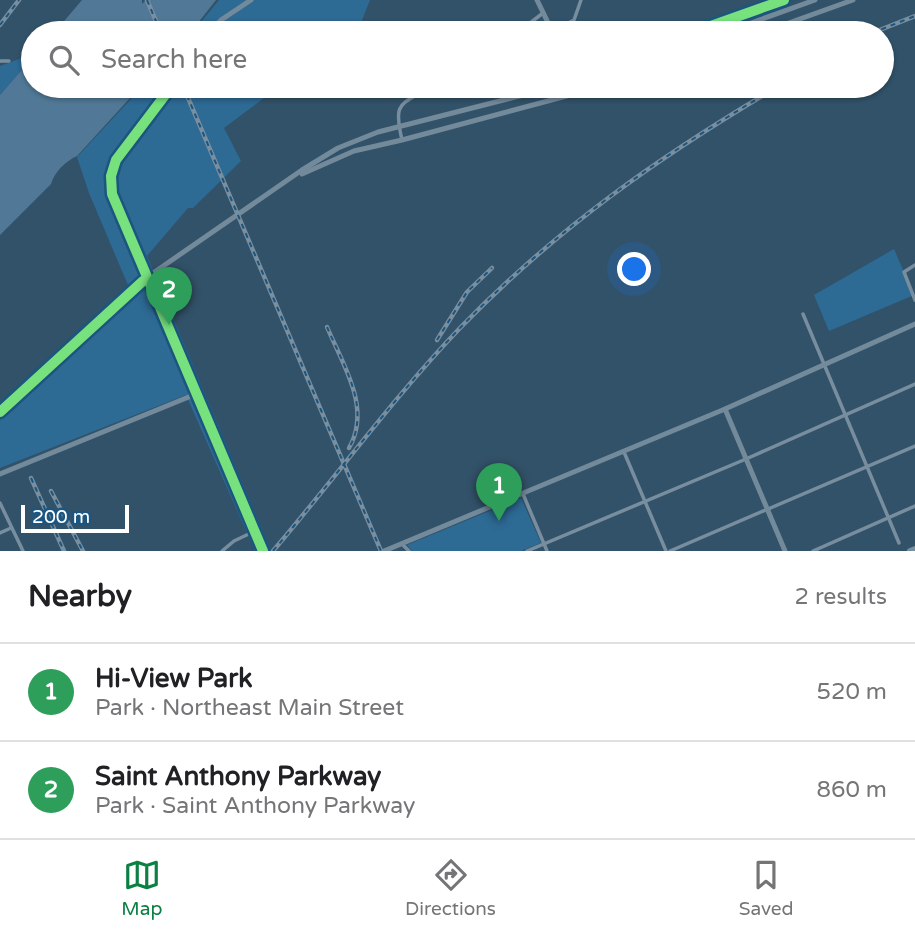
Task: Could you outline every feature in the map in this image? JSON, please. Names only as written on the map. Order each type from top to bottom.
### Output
[{"type":"main road","points":[[910,551],[915,549]]},
{"type":"street","points":[[220,21],[251,0]]},
{"type":"street","points":[[537,0],[548,21]]},
{"type":"street","points":[[572,21],[581,0]]},
{"type":"street","points":[[757,21],[815,0]]},
{"type":"street","points":[[796,21],[853,0]]},
{"type":"street","points":[[791,9],[793,21]]},
{"type":"street","points":[[532,21],[544,12]]},
{"type":"street","points":[[0,61],[9,61]]},
{"type":"street","points":[[163,98],[116,160],[111,176],[114,200],[263,549]]},
{"type":"street","points":[[402,140],[398,110],[413,98]]},
{"type":"street","points":[[298,175],[338,148],[399,127],[512,98]]},
{"type":"street","points":[[0,412],[146,278],[298,175],[354,151],[560,98]]},
{"type":"street","points":[[915,265],[904,272],[915,300]]},
{"type":"street","points":[[803,314],[899,543]]},
{"type":"street","points":[[384,551],[725,410],[915,324]]},
{"type":"street","points":[[527,551],[915,384]]},
{"type":"street","points":[[0,474],[196,394]]},
{"type":"street","points":[[725,410],[785,551]]},
{"type":"street","points":[[624,452],[668,551],[915,446]]},
{"type":"street","points":[[523,494],[547,551]]},
{"type":"street","points":[[0,503],[23,551]]},
{"type":"street","points":[[813,551],[915,506]]},
{"type":"street","points":[[0,533],[12,528]]},
{"type":"street","points":[[222,551],[234,541],[255,531]]},
{"type":"street","points":[[402,544],[409,551]]},
{"type":"shaded area","points":[[82,0],[142,0],[142,4],[146,0],[216,0],[199,21],[64,21]]},
{"type":"shaded area","points":[[219,0],[370,0],[362,21],[202,21]]},
{"type":"shaded area","points":[[21,58],[21,71],[0,95],[0,66]]},
{"type":"shaded area","points":[[21,71],[21,98],[130,98],[77,156],[61,167],[51,184],[0,235],[0,95]]},
{"type":"shaded area","points":[[132,98],[264,98],[224,128],[241,161],[193,208],[188,208],[147,256],[271,551],[255,551],[186,395],[0,468],[0,420],[133,297],[89,193],[77,157]]},
{"type":"shaded area","points":[[894,249],[914,295],[829,331],[814,295]]},
{"type":"shaded area","points":[[521,498],[541,543],[521,551],[412,551],[407,545]]},
{"type":"railway","points":[[0,25],[19,0]]},
{"type":"railway","points":[[147,0],[156,21]]},
{"type":"railway","points":[[894,24],[915,16]]},
{"type":"railway","points":[[188,98],[381,551]]},
{"type":"railway","points":[[273,551],[411,382],[497,292],[534,258],[611,196],[693,139],[759,98]]},
{"type":"railway","points":[[437,340],[467,292],[492,268]]},
{"type":"railway","points":[[327,327],[347,371],[356,402],[358,418],[349,448]]},
{"type":"railway","points":[[31,478],[64,551]]},
{"type":"railway","points":[[51,491],[83,551]]},
{"type":"cycle path","points":[[725,21],[784,0]]},
{"type":"cycle path","points":[[163,98],[116,160],[111,176],[112,194],[263,551]]},
{"type":"cycle path","points":[[0,412],[143,281]]},
{"type":"place","name":"Saint Anthony Parkway","points":[[169,325]]},
{"type":"place","name":"Hi-View Park","points":[[499,521]]}]
